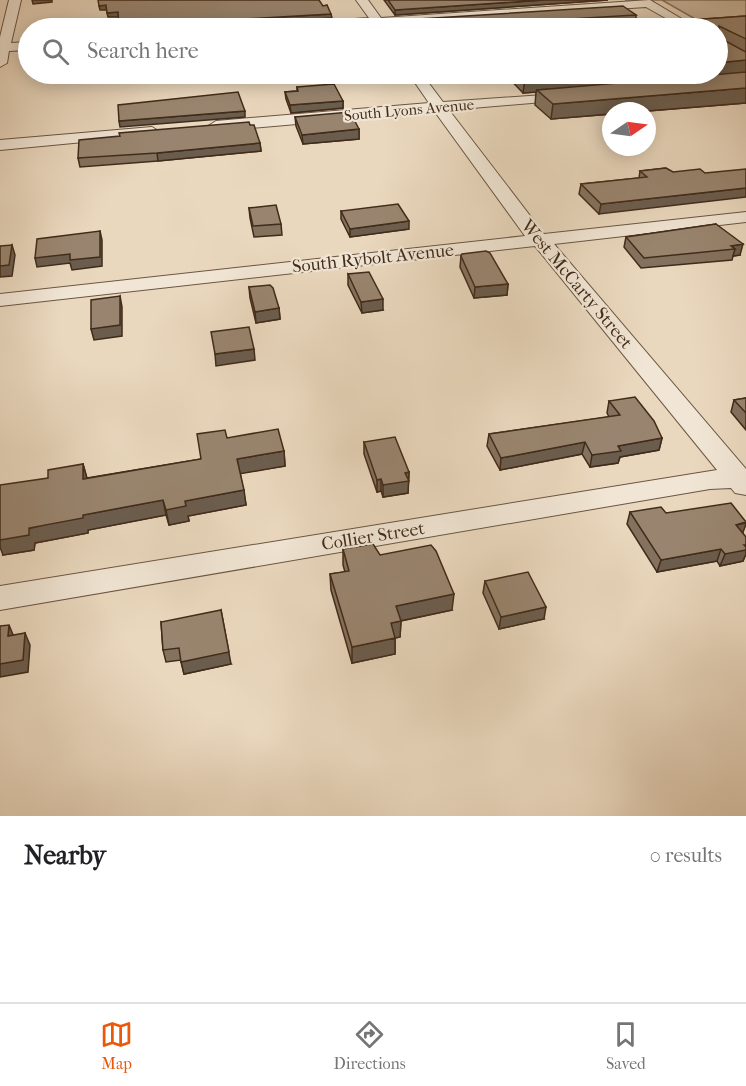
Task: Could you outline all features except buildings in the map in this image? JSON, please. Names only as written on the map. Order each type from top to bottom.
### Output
[{"type":"street","points":[[0,63],[15,0]]},
{"type":"street","points":[[362,0],[375,18]]},
{"type":"street","points":[[455,18],[626,2],[648,3],[674,18]]},
{"type":"street","points":[[2,48],[18,47]]},
{"type":"street","name":"West McCarty Street","points":[[423,84],[539,240],[743,481]]},
{"type":"street","name":"South Lyons Avenue","points":[[202,127],[581,94]]},
{"type":"street","points":[[0,145],[166,130]]},
{"type":"street","name":"South Rybolt Avenue","points":[[0,300],[746,217]]},
{"type":"street","name":"Collier Street","points":[[0,598],[710,480],[743,481]]},
{"type":"shaded area","points":[[662,0],[746,0],[746,25],[728,27],[728,18],[694,18]]}]
